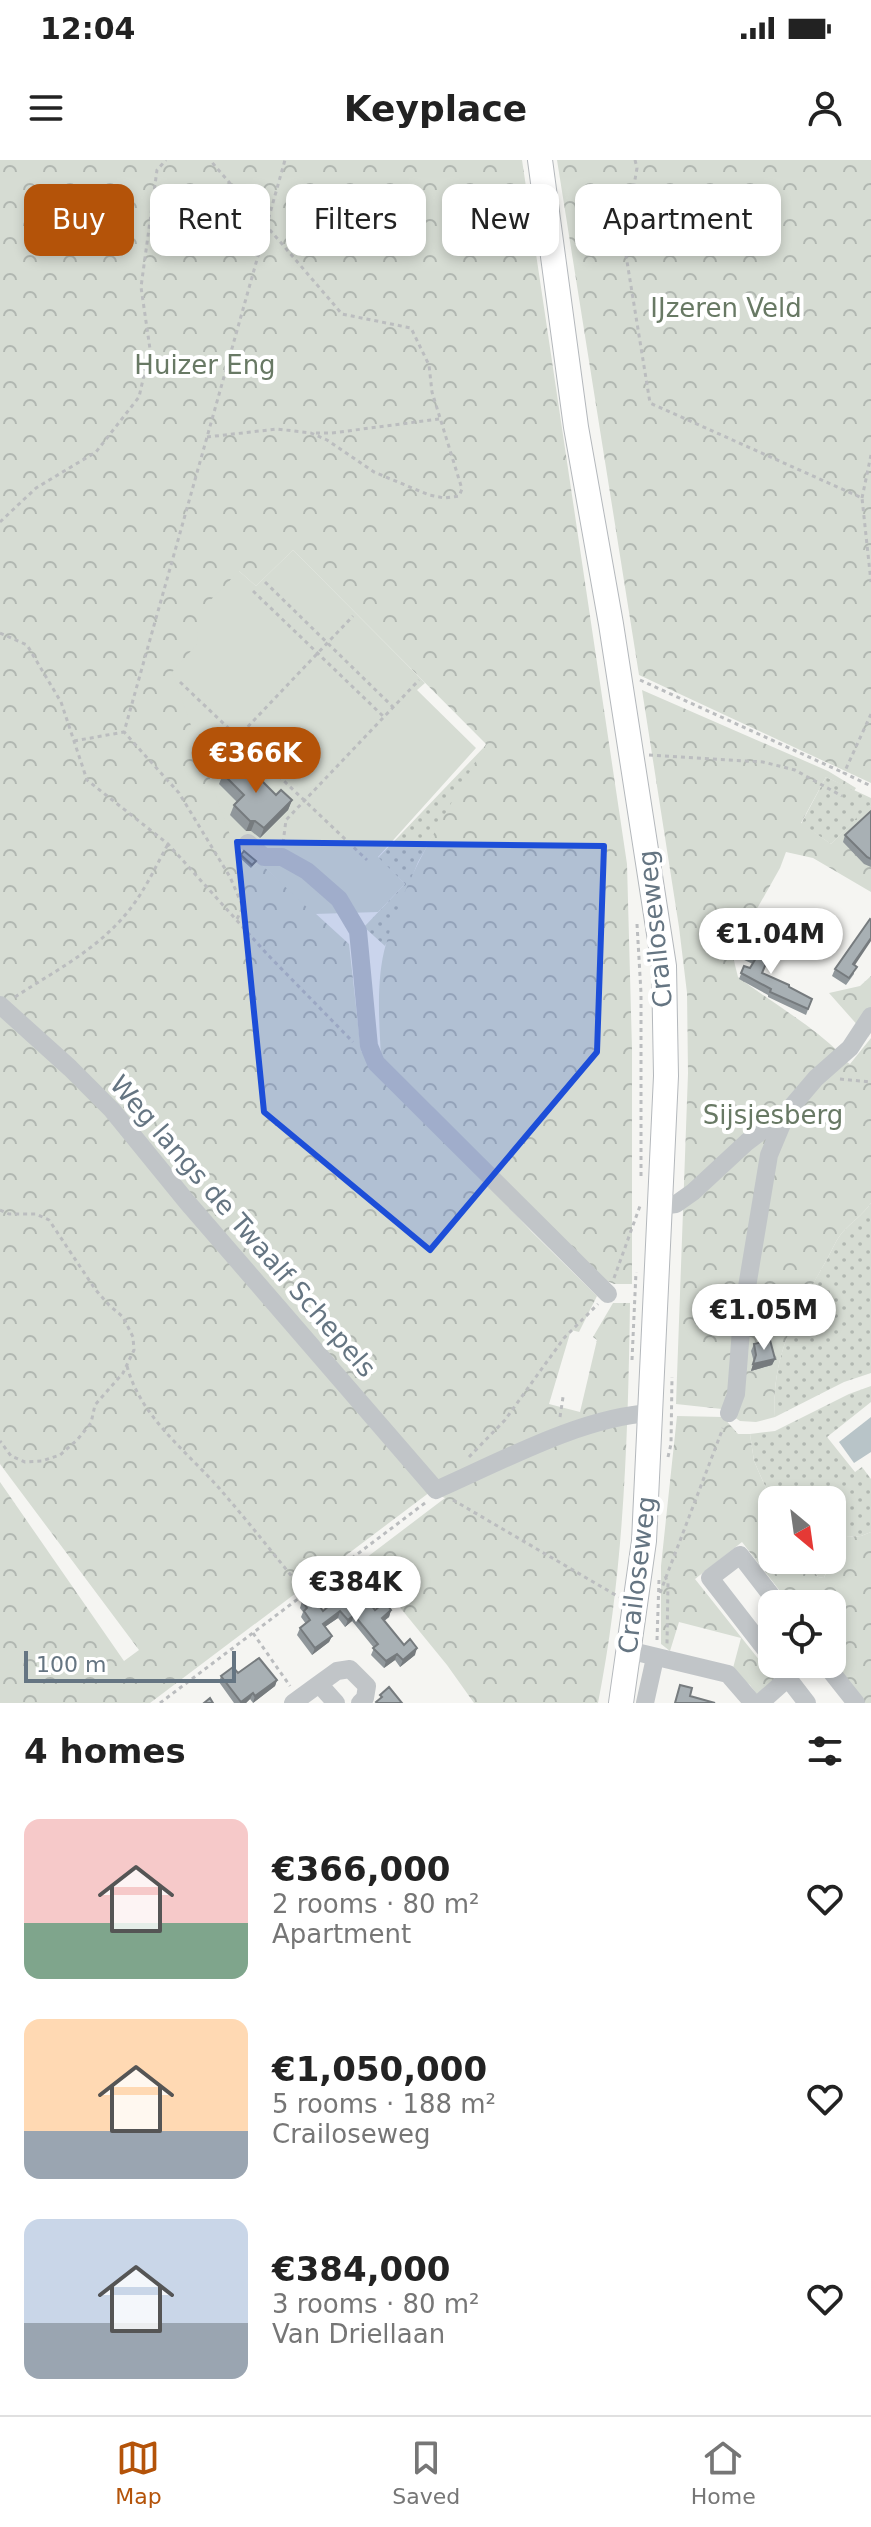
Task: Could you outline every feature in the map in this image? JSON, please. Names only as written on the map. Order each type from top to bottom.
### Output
[{"type":"main road","name":"Crailoseweg","points":[[540,160],[576,427],[633,757],[664,966],[666,1076],[650,1206],[659,1231],[644,1541],[621,1703]]},
{"type":"street","points":[[248,843],[264,857],[282,857],[307,871],[339,899],[358,931],[369,1046],[376,1063],[608,1294]]},
{"type":"street","name":"Weg langs de Twaalf Schepels","points":[[0,1006],[112,1110],[187,1202],[436,1490]]},
{"type":"street","points":[[650,1206],[676,1204],[747,1142],[787,1112],[816,1078],[850,1048],[871,1016]]},
{"type":"street","points":[[729,1413],[736,1394],[742,1317],[769,1155],[787,1112]]},
{"type":"street","points":[[436,1490],[557,1437],[630,1414],[651,1413]]},
{"type":"street","points":[[758,1640],[710,1578],[740,1555],[767,1590]]},
{"type":"street","points":[[628,1650],[728,1674],[753,1703]]},
{"type":"street","name":"Crailoseweg","points":[[645,1703],[661,1659]]},
{"type":"street","points":[[296,1701],[337,1671],[350,1669],[367,1686],[365,1698],[360,1703]]},
{"type":"street","points":[[760,1703],[778,1678]]},
{"type":"street","points":[[788,1678],[807,1703]]},
{"type":"street","points":[[836,1678],[856,1703]]},
{"type":"street","points":[[319,1684],[336,1703]]},
{"type":"path","points":[[0,522],[36,488],[96,452],[139,397],[150,349],[141,287],[157,170],[166,160]]},
{"type":"path","points":[[210,160],[230,184]]},
{"type":"path","points":[[270,217],[285,160]]},
{"type":"path","points":[[635,160],[637,168],[624,243],[650,403],[862,498]]},
{"type":"path","points":[[270,231],[342,314],[411,328],[429,365],[439,419],[462,489],[459,496],[453,498],[429,495],[374,472],[327,440],[311,433]]},
{"type":"path","points":[[124,732],[259,256]]},
{"type":"path","points":[[207,437],[277,429],[332,433],[439,419]]},
{"type":"path","points":[[871,455],[862,498],[871,582]]},
{"type":"path","points":[[265,582],[393,707]]},
{"type":"path","points":[[253,591],[384,717]]},
{"type":"path","points":[[244,765],[234,756],[238,737],[353,616]]},
{"type":"path","points":[[0,633],[27,645],[61,702],[87,780],[168,844],[267,954],[376,1063]]},
{"type":"path","points":[[620,681],[635,678],[871,786]]},
{"type":"path","points":[[282,857],[286,820],[419,680]]},
{"type":"path","points":[[180,682],[367,860]]},
{"type":"path","points":[[844,773],[871,714]]},
{"type":"path","points":[[74,741],[124,732]]},
{"type":"path","points":[[124,732],[179,793],[230,877],[243,907],[237,919]]},
{"type":"path","points":[[633,757],[656,755],[763,762],[795,770],[842,796]]},
{"type":"path","points":[[0,1006],[70,963],[107,935],[131,908],[168,844]]},
{"type":"path","points":[[816,1078],[871,1082]]},
{"type":"path","points":[[466,1460],[505,1420],[564,1338],[608,1294],[650,1206]]},
{"type":"path","points":[[0,1210],[9,1214],[36,1214],[49,1220],[95,1289],[123,1317],[133,1337],[134,1350],[127,1366],[95,1405],[91,1423],[60,1455],[25,1462],[11,1456],[0,1441]]},
{"type":"path","points":[[127,1366],[132,1386],[145,1405],[298,1584],[303,1596]]},
{"type":"path","points":[[659,1597],[729,1413]]},
{"type":"path","points":[[160,1703],[427,1501],[436,1490],[622,1597]]},
{"type":"path","points":[[661,1659],[668,1583],[665,1576]]},
{"type":"path","points":[[253,1633],[296,1701]]},
{"type":"highlighted area","points":[[237,842],[604,846],[597,1052],[430,1250],[264,1112]]},
{"type":"green space","name":"Huizer Eng","points":[[0,160],[522,160],[526,184],[442,184],[442,256],[536,256],[627,864],[632,1049],[632,1284],[614,1284],[605,1280],[381,1056],[379,1000],[386,944],[405,892],[430,841],[486,744],[293,550],[256,586],[239,571],[245,876],[259,862],[349,944],[361,1051],[532,1232],[597,1296],[579,1332],[571,1330],[549,1404],[580,1412],[597,1340],[593,1337],[613,1303],[630,1303],[626,1454],[619,1554],[598,1703],[474,1703],[362,1561],[445,1498],[430,1492],[150,1703],[0,1703],[0,1482],[124,1661],[139,1650],[0,1464]]},
{"type":"green space","name":"IJzeren Veld","points":[[557,160],[871,160],[871,783],[639,675]]},
{"type":"green space","points":[[293,550],[425,683],[417,690],[476,748],[378,857],[405,884],[378,912],[314,914],[259,862],[245,877],[172,672],[198,643],[197,614],[239,571],[256,586]]},
{"type":"green space","name":"Sijsjesberg","points":[[642,690],[828,771],[856,788],[854,791],[826,777],[801,823],[831,844],[869,805],[871,807],[871,892],[813,858],[786,852],[732,953],[738,977],[817,1033],[841,1054],[839,1057],[850,1064],[871,1038],[871,1203],[839,1237],[796,1317],[777,1373],[775,1417],[756,1422],[740,1421],[722,1409],[676,1404],[688,1073],[687,993]]},
{"type":"green space","points":[[486,745],[418,862],[385,946],[364,927],[405,884],[378,858]]},
{"type":"green space","points":[[826,777],[871,798],[871,807],[831,844],[801,824]]},
{"type":"green space","points":[[871,976],[871,1033],[868,1037],[829,993],[860,986]]},
{"type":"green space","points":[[871,1203],[871,1373],[844,1382],[775,1417],[777,1373],[796,1316],[839,1237]]},
{"type":"green space","points":[[871,1386],[871,1402],[827,1437],[855,1472],[862,1467],[871,1479],[871,1532],[846,1537],[846,1486],[765,1486],[754,1461],[750,1434],[775,1431]]},
{"type":"green space","points":[[677,1416],[723,1417],[738,1434],[750,1434],[754,1461],[765,1486],[758,1486],[758,1563],[742,1542],[695,1579],[758,1658],[758,1678],[774,1678],[776,1681],[759,1697],[750,1685],[730,1670],[741,1638],[679,1622],[670,1651],[661,1644],[661,1566]]},
{"type":"green space","points":[[871,1532],[871,1703],[865,1703],[846,1678],[846,1590],[779,1590],[767,1574],[816,1574],[824,1578],[826,1574],[846,1574],[846,1537]]},
{"type":"shaded area","points":[[871,1417],[871,1452],[854,1463],[839,1442]]},
{"type":"building","points":[[239,758],[276,795],[281,790],[292,800],[264,828],[250,821],[234,805],[244,795],[223,774]]},
{"type":"building","points":[[871,811],[871,859],[845,835]]},
{"type":"building","points":[[244,851],[256,861],[252,865],[241,855]]},
{"type":"building","points":[[870,919],[871,938],[853,964],[857,967],[849,978],[835,969]]},
{"type":"building","points":[[750,940],[772,949],[762,973],[812,999],[808,1009],[770,992],[771,989],[741,973],[744,966],[750,968],[756,958],[744,954]]},
{"type":"building","points":[[770,1340],[775,1359],[753,1364],[756,1355],[754,1344]]},
{"type":"building","points":[[351,1587],[364,1603],[367,1600],[375,1610],[385,1602],[391,1610],[382,1618],[404,1645],[410,1639],[417,1648],[403,1660],[397,1654],[386,1661],[373,1648],[378,1644],[354,1615],[348,1620],[340,1611],[323,1624],[332,1636],[315,1648],[300,1628],[310,1620],[302,1601],[311,1594],[323,1611]]},
{"type":"building","points":[[259,1658],[277,1680],[241,1702],[221,1676],[233,1667],[238,1673]]},
{"type":"building","points":[[680,1685],[692,1688],[690,1696],[715,1703],[675,1703]]},
{"type":"building","points":[[389,1687],[402,1703],[376,1702]]}]
